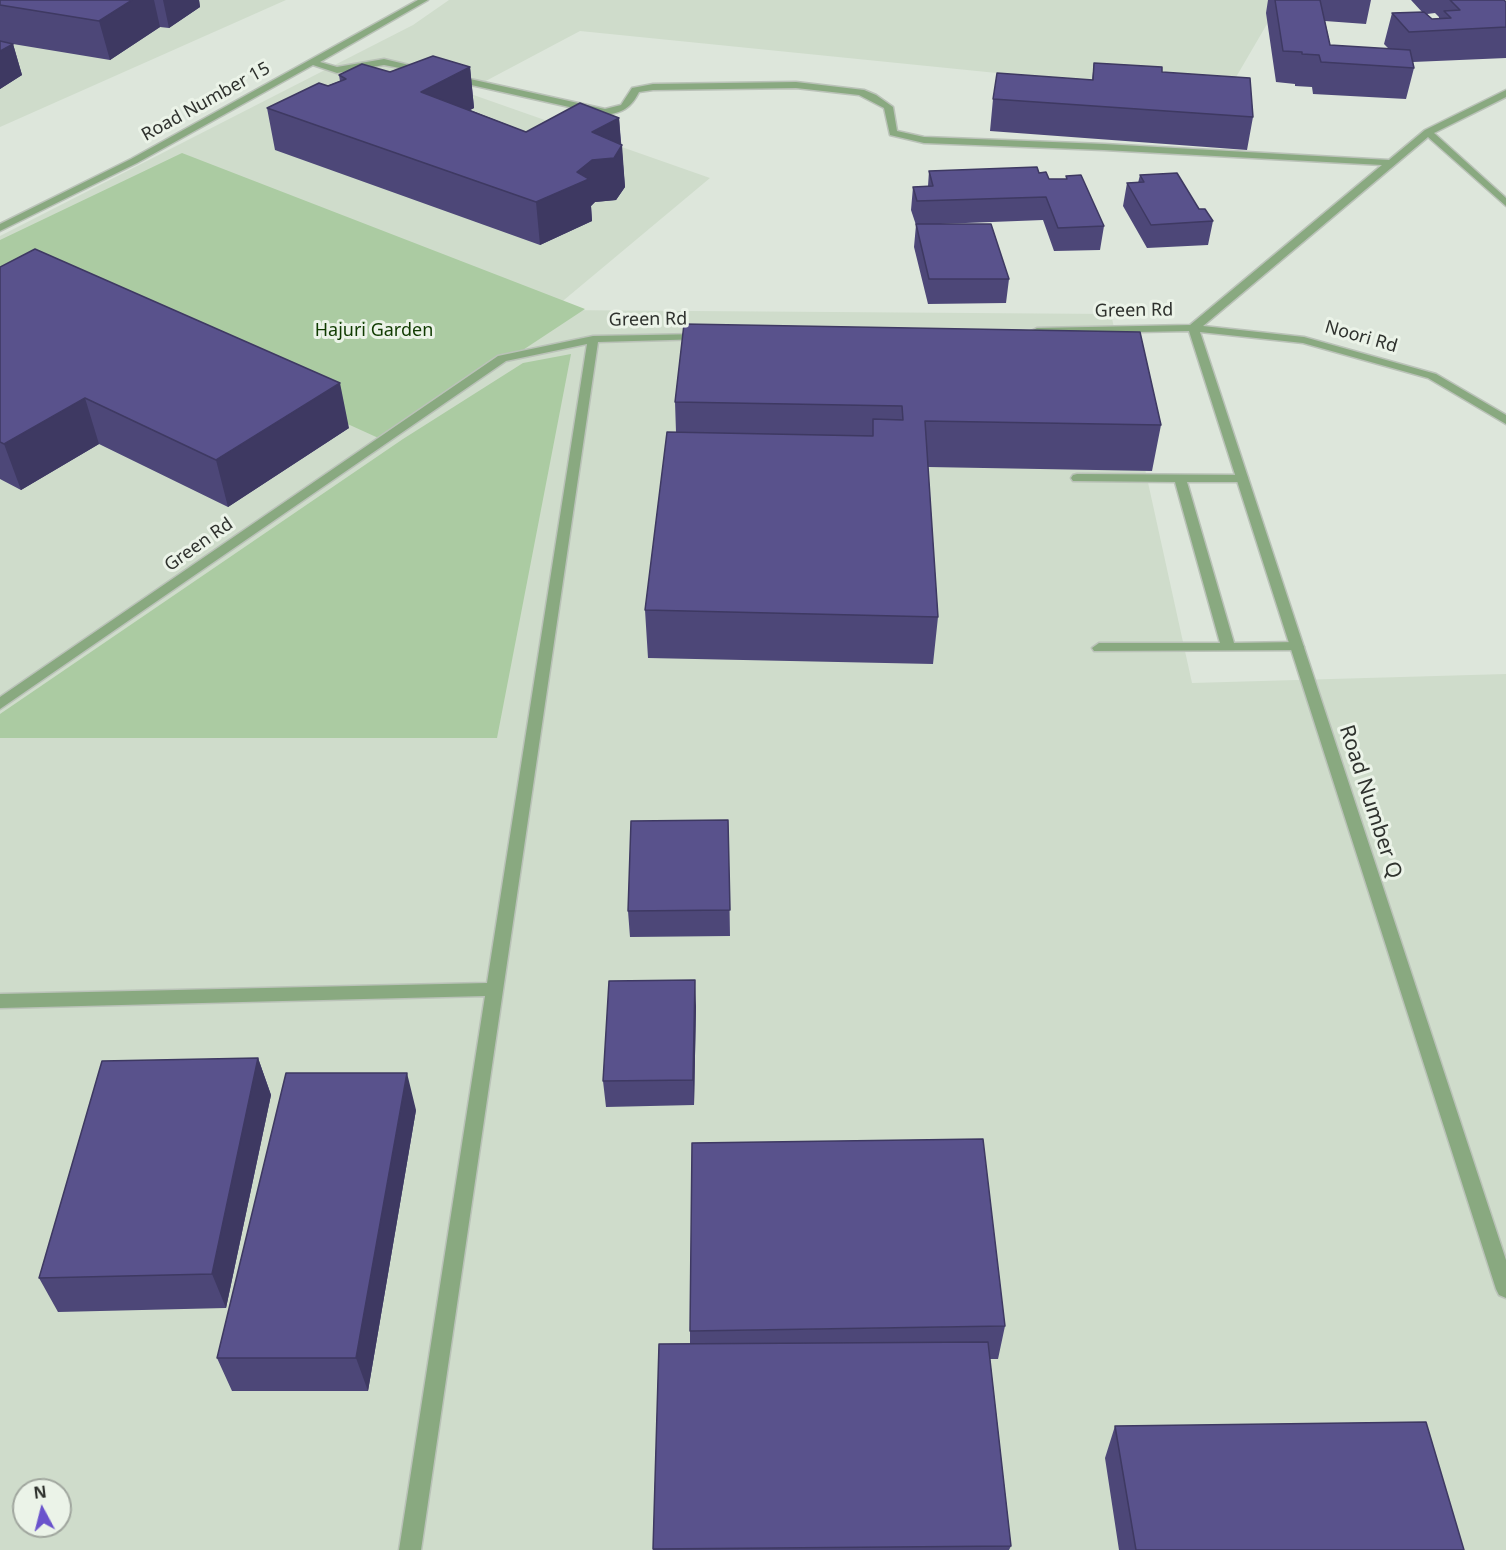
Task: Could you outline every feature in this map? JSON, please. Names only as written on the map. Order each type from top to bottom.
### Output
[{"type":"street","name":"Road Number 15","points":[[0,228],[134,161],[424,0]]},
{"type":"street","points":[[312,62],[337,70],[384,62],[430,73]]},
{"type":"street","points":[[441,76],[605,112],[621,111],[629,103],[635,90],[652,87],[796,85],[861,92],[873,97],[888,107],[893,133],[924,141],[1104,147],[1390,163]]},
{"type":"street","name":"Green Rd","points":[[1019,331],[1193,328],[1428,132],[1506,93]]},
{"type":"street","points":[[1428,132],[1506,203]]},
{"type":"street","name":"Noori Rd","points":[[1193,328],[1304,340],[1432,376],[1506,420]]},
{"type":"street","name":"Road Number Q","points":[[1193,328],[1506,1289]]},
{"type":"street","name":"Green Rd","points":[[0,704],[502,358],[593,339],[712,337]]},
{"type":"street","points":[[410,1550],[593,339]]},
{"type":"street","points":[[1077,478],[1242,478]]},
{"type":"street","points":[[1180,478],[1228,647]]},
{"type":"street","points":[[1099,648],[1297,647]]},
{"type":"street","points":[[0,1001],[496,989]]},
{"type":"shaded area","points":[[0,0],[286,0],[0,127]]},
{"type":"shaded area","points":[[449,0],[1281,0],[1225,96],[580,31],[465,92],[710,178],[552,310],[1111,314],[1192,683],[1506,674],[1506,1550],[0,1550],[0,236],[413,25]]},
{"type":"green space","name":"Hajuri Garden","points":[[182,153],[585,309],[385,441],[0,266],[0,240]]},
{"type":"green space","points":[[571,354],[497,738],[0,738],[0,714],[403,439],[523,363]]},
{"type":"building","points":[[0,0],[132,0],[99,21],[0,5]]},
{"type":"building","points":[[1275,0],[1320,0],[1330,45],[1410,50],[1414,68],[1321,62],[1319,55],[1283,51]]},
{"type":"building","points":[[1450,0],[1504,0],[1506,2],[1506,27],[1409,32],[1392,13],[1424,12],[1432,19],[1451,18],[1444,11],[1460,10]]},
{"type":"building","points":[[0,41],[13,44],[0,51]]},
{"type":"building","points":[[433,56],[470,67],[421,92],[526,132],[580,103],[619,118],[592,132],[622,145],[614,158],[592,160],[577,172],[589,179],[536,202],[267,108],[319,83],[328,86],[346,79],[339,75],[362,64],[390,72]]},
{"type":"building","points":[[1094,63],[1162,67],[1162,72],[1250,78],[1253,117],[993,99],[997,73],[1093,80]]},
{"type":"building","points":[[1037,167],[1039,173],[1046,172],[1049,179],[1067,179],[1066,176],[1081,175],[1104,226],[1058,228],[1046,197],[917,201],[913,187],[933,186],[929,171]]},
{"type":"building","points":[[1177,173],[1199,209],[1205,209],[1213,221],[1151,225],[1127,183],[1144,182],[1140,175]]},
{"type":"building","points":[[916,224],[991,224],[1009,279],[929,279]]},
{"type":"building","points":[[35,249],[340,383],[216,460],[85,398],[4,444],[0,442],[0,267]]},
{"type":"building","points":[[684,324],[1140,332],[1161,425],[925,421],[938,617],[645,610],[667,432],[873,436],[873,419],[903,420],[902,406],[675,402]]},
{"type":"building","points":[[728,820],[730,910],[628,911],[631,821]]},
{"type":"building","points":[[695,980],[693,1080],[603,1081],[609,981]]},
{"type":"building","points":[[258,1058],[212,1274],[39,1278],[102,1061]]},
{"type":"building","points":[[286,1073],[407,1073],[356,1358],[217,1358]]},
{"type":"building","points":[[983,1139],[1005,1326],[690,1331],[692,1143]]},
{"type":"building","points":[[988,1342],[1011,1546],[653,1549],[659,1344]]},
{"type":"building","points":[[1426,1422],[1464,1550],[1136,1550],[1115,1426]]}]
